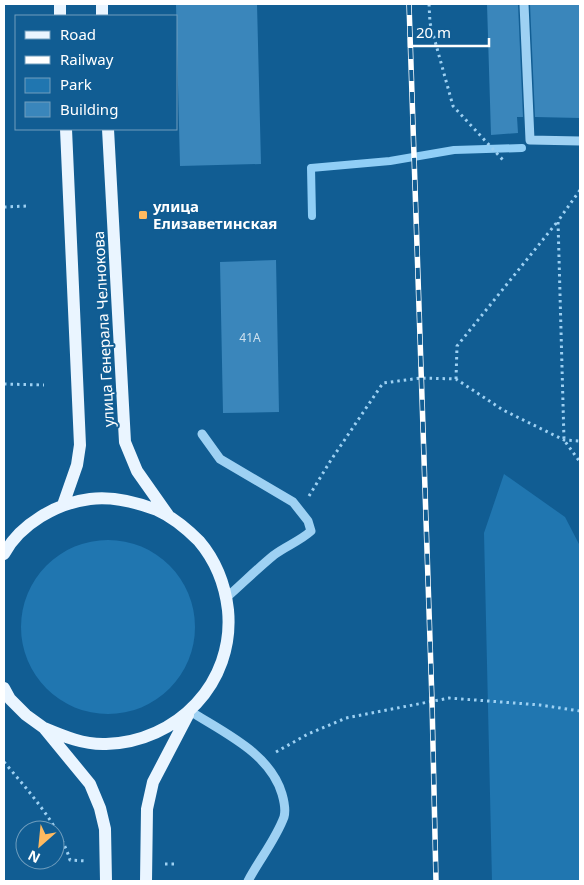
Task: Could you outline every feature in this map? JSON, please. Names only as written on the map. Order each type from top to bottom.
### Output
[{"type":"main road","name":"улица Генерала Челнокова","points":[[63,505],[77,465],[80,445],[66,130]]},
{"type":"main road","name":"улица Генерала Челнокова","points":[[108,130],[125,442],[137,471],[168,515]]},
{"type":"main road","name":"улица Генерала Челнокова","points":[[5,549],[33,521],[63,505],[102,498],[136,502],[168,515],[188,530],[205,549],[215,564],[226,598],[229,620],[227,642],[222,663],[200,701],[165,729],[136,740],[104,744],[73,740],[44,728],[26,715],[6,694]]},
{"type":"main road","name":"улица Генерала Челнокова","points":[[146,881],[147,809],[153,782],[190,710]]},
{"type":"main road","name":"улица Генерала Челнокова","points":[[44,728],[90,784],[100,808],[106,829],[106,881]]},
{"type":"lane","points":[[524,4],[530,140],[580,141]]},
{"type":"lane","points":[[202,434],[220,459],[292,502],[308,521],[311,531],[303,538],[274,555],[226,598]]},
{"type":"lane","points":[[190,710],[263,760],[275,775],[284,800],[284,815],[248,881]]},
{"type":"path","points":[[429,4],[430,23],[453,106],[503,160]]},
{"type":"path","points":[[456,379],[457,346],[558,221],[580,190]]},
{"type":"path","points":[[4,207],[27,206]]},
{"type":"path","points":[[558,221],[564,440],[580,462]]},
{"type":"path","points":[[300,511],[331,460],[384,383],[421,378],[456,379],[503,410],[564,440],[580,441]]},
{"type":"path","points":[[4,384],[44,385]]},
{"type":"path","points":[[263,760],[308,734],[346,718],[449,698],[540,705],[580,711]]},
{"type":"path","points":[[4,762],[26,788],[65,843],[70,860]]},
{"type":"green space","points":[[504,474],[565,517],[580,546],[580,881],[492,881],[484,533]]},
{"type":"green space","points":[[99,540],[117,540],[133,543],[157,554],[176,571],[192,602],[195,627],[194,644],[189,660],[176,683],[164,695],[133,711],[117,714],[99,714],[83,711],[59,700],[40,683],[24,652],[21,636],[21,618],[24,602],[35,578],[52,559],[83,543]]},
{"type":"building","points":[[176,4],[257,4],[261,164],[180,166],[178,15],[176,15]]},
{"type":"building","points":[[487,4],[518,4],[523,117],[517,117],[518,133],[491,135]]},
{"type":"building","points":[[530,4],[580,4],[580,118],[535,117]]},
{"type":"building","points":[[276,260],[279,412],[223,413],[220,262]]},
{"type":"waterway","points":[[312,216],[311,168],[390,161],[454,150],[522,148]]},
{"type":"railway","points":[[409,4],[432,701],[436,881]]},
{"type":"place","name":"улица Елизаветинская","points":[[143,215]]}]
